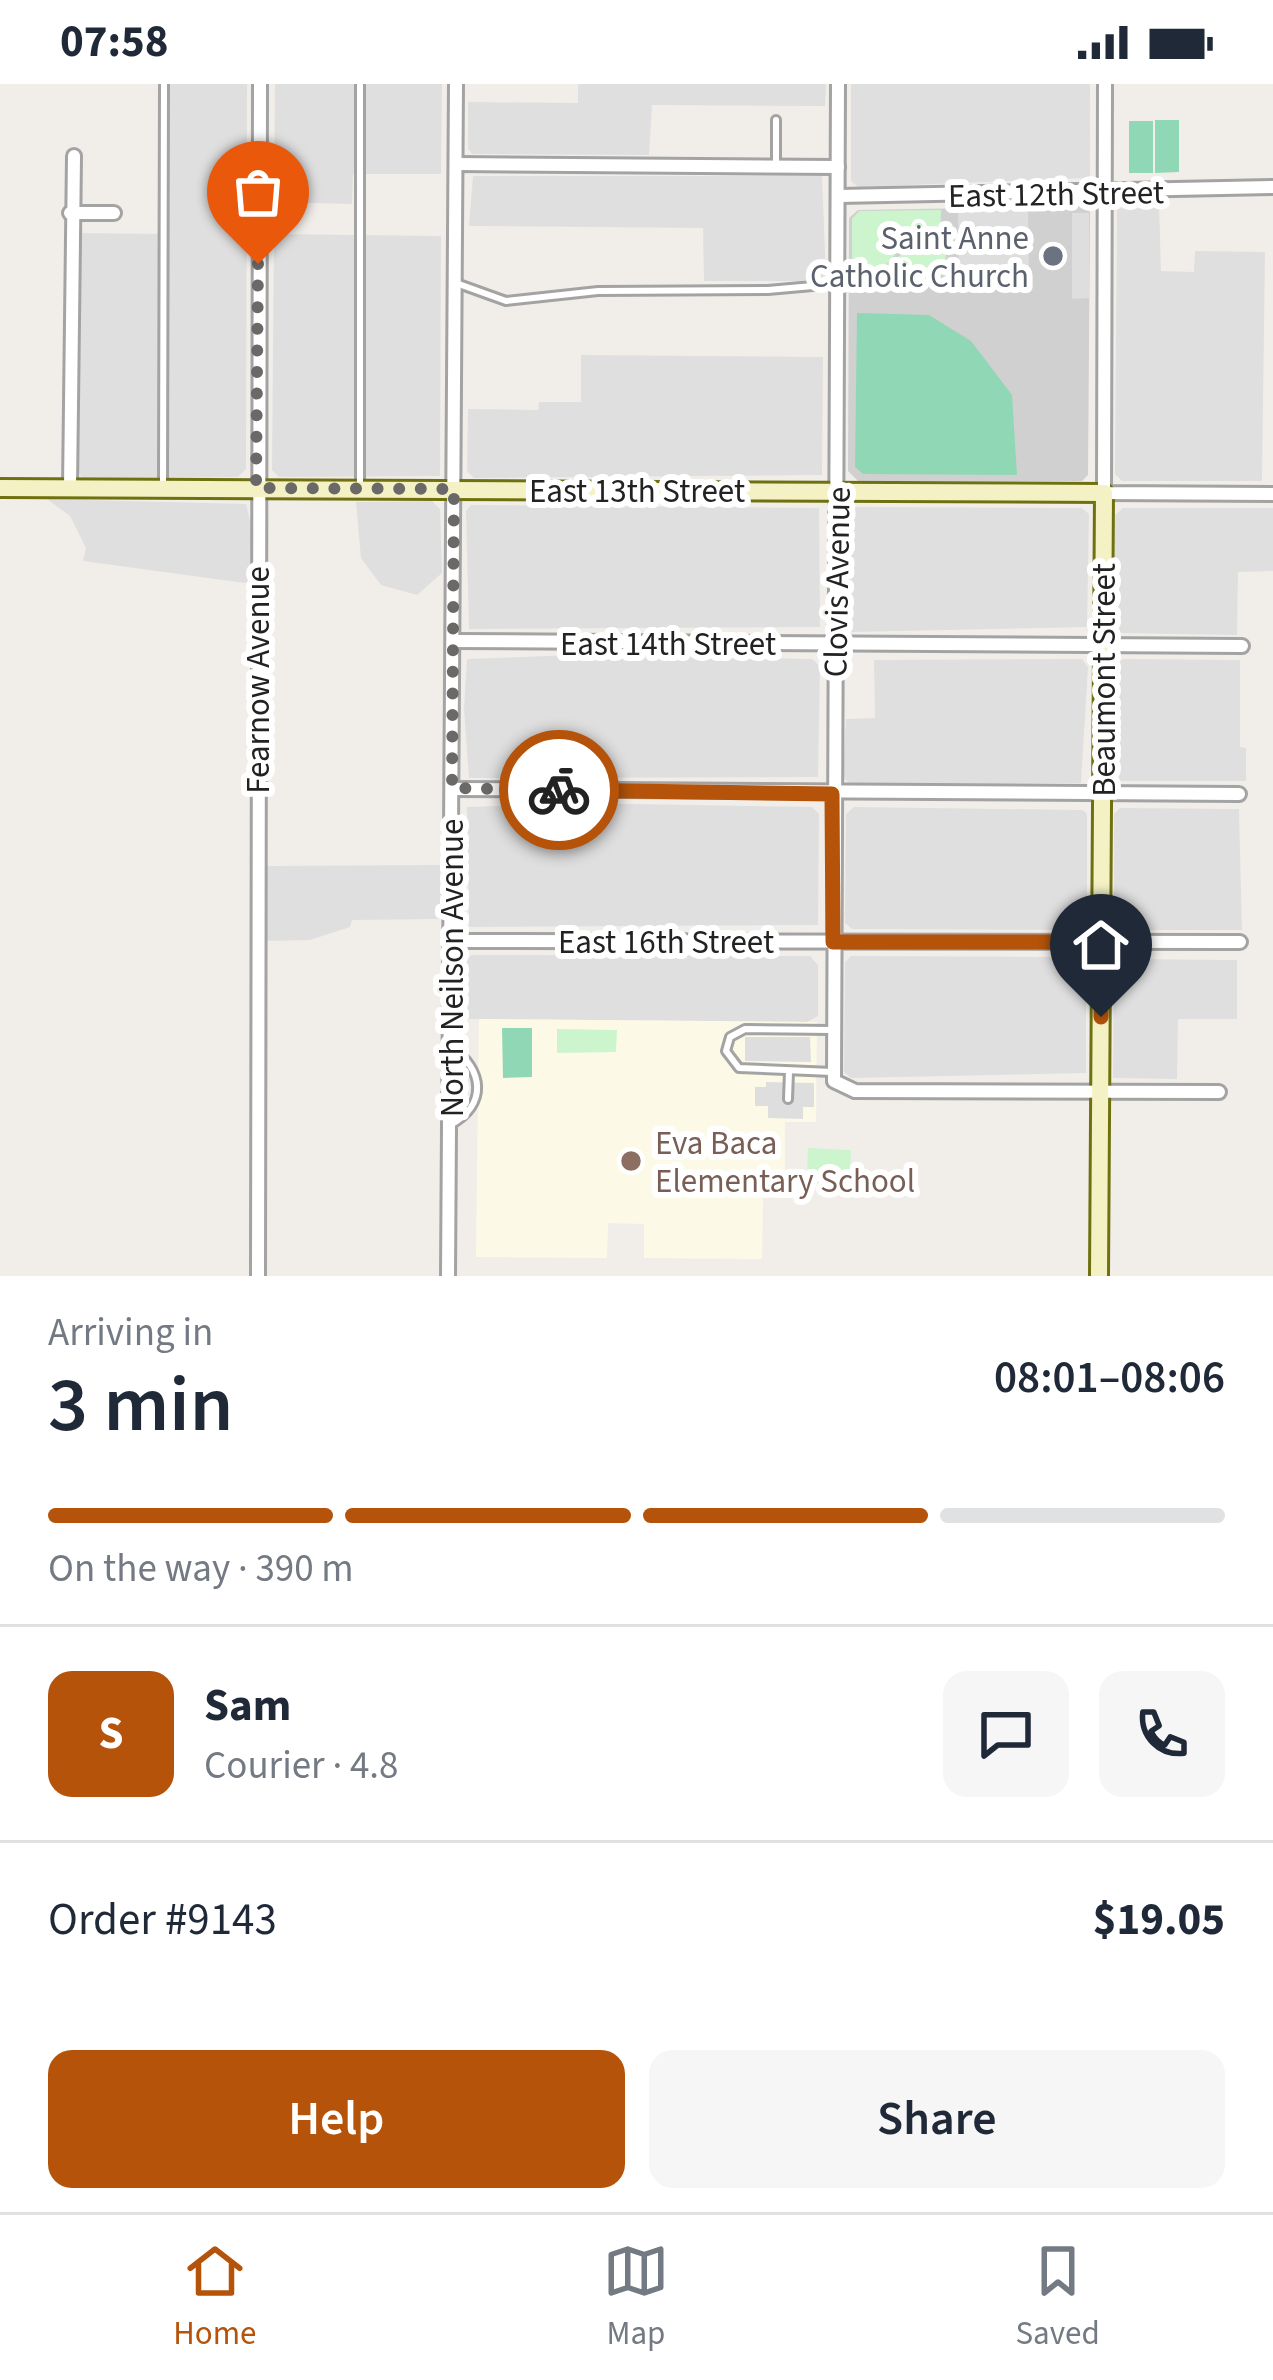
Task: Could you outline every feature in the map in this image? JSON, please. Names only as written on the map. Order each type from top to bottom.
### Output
[{"type":"street","name":"Fearnow Avenue","points":[[258,1276],[260,84]]},
{"type":"street","name":"North Neilson Avenue","points":[[448,1276],[456,84]]},
{"type":"street","name":"Clovis Avenue","points":[[833,1076],[838,84]]},
{"type":"street","name":"Beaumont Street","points":[[1099,1276],[1105,84]]},
{"type":"street","points":[[70,488],[74,156]]},
{"type":"street","points":[[456,164],[838,167]]},
{"type":"street","name":"East 12th Street","points":[[838,196],[1273,187]]},
{"type":"street","points":[[70,213],[114,213]]},
{"type":"street","name":"East 13th Street","points":[[0,488],[1273,494]]},
{"type":"street","name":"East 14th Street","points":[[453,641],[1242,646]]},
{"type":"street","points":[[452,788],[1239,794]]},
{"type":"street","name":"East 16th Street","points":[[452,940],[1240,943]]},
{"type":"street","points":[[833,1076],[855,1091],[1219,1092]]},
{"type":"lane","points":[[164,84],[164,488]]},
{"type":"lane","points":[[360,84],[360,489]]},
{"type":"lane","points":[[776,120],[776,166]]},
{"type":"lane","points":[[455,283],[506,301],[598,291],[768,290],[838,284]]},
{"type":"lane","points":[[832,1030],[745,1029],[730,1037],[726,1051],[733,1064],[833,1076]]},
{"type":"lane","points":[[450,1125],[472,1108],[479,1082],[471,1063],[451,1047]]},
{"type":"lane","points":[[788,1099],[789,1071]]},
{"type":"shaded area","points":[[167,84],[247,84],[246,469],[238,477],[82,479],[77,469],[78,233],[168,234]]},
{"type":"shaded area","points":[[275,84],[442,84],[441,174],[353,174],[352,204],[274,202]]},
{"type":"shaded area","points":[[578,84],[826,84],[825,106],[652,105],[649,155],[472,154],[468,149],[468,102],[578,103]]},
{"type":"shaded area","points":[[851,84],[1090,84],[1090,178],[858,187],[851,181]]},
{"type":"shaded area","points":[[473,176],[822,176],[826,276],[801,281],[704,281],[703,228],[469,226]]},
{"type":"shaded area","points":[[1159,204],[1161,271],[1194,272],[1195,251],[1265,252],[1262,481],[1122,481],[1115,474],[1117,210],[1126,205]]},
{"type":"shaded area","points":[[1085,206],[1090,212],[1088,475],[1082,481],[858,481],[848,471],[849,218],[858,210]]},
{"type":"shaded area","points":[[1028,208],[1029,275],[959,282],[958,210]]},
{"type":"shaded area","points":[[1072,213],[1089,213],[1089,298],[1072,299]]},
{"type":"shaded area","points":[[274,234],[441,236],[440,476],[279,477],[272,470]]},
{"type":"shaded area","points":[[581,355],[823,357],[822,475],[474,478],[467,471],[468,409],[538,410],[539,402],[581,402]]},
{"type":"shaded area","points":[[47,499],[246,504],[253,533],[252,584],[83,561],[86,548],[70,516]]},
{"type":"shaded area","points":[[432,501],[440,509],[442,573],[417,595],[381,585],[361,558],[356,502]]},
{"type":"shaded area","points":[[471,505],[819,508],[820,627],[469,629],[466,511]]},
{"type":"shaded area","points":[[855,507],[1082,508],[1089,514],[1087,627],[852,632],[846,626],[850,511]]},
{"type":"shaded area","points":[[1123,508],[1273,508],[1273,571],[1238,572],[1237,635],[1121,633],[1114,626],[1115,515]]},
{"type":"shaded area","points":[[575,655],[812,659],[820,666],[818,777],[469,778],[464,709],[467,659]]},
{"type":"shaded area","points":[[1082,659],[1088,667],[1081,783],[850,784],[843,777],[846,719],[875,718],[874,660]]},
{"type":"shaded area","points":[[1123,659],[1240,660],[1240,747],[1246,748],[1246,781],[1121,781],[1115,775],[1115,666]]},
{"type":"shaded area","points":[[575,803],[812,807],[819,814],[818,925],[469,927],[467,807]]},
{"type":"shaded area","points":[[854,807],[1083,810],[1087,814],[1087,922],[1082,930],[852,929],[845,923],[846,814]]},
{"type":"shaded area","points":[[1120,808],[1239,809],[1242,930],[1120,930],[1114,924],[1114,814]]},
{"type":"shaded area","points":[[440,865],[441,919],[352,920],[350,927],[310,940],[263,941],[264,866]]},
{"type":"shaded area","points":[[472,955],[810,956],[818,965],[818,1016],[807,1022],[467,1019],[465,961]]},
{"type":"shaded area","points":[[851,956],[1080,957],[1086,961],[1086,1073],[851,1078],[844,1072],[845,962]]},
{"type":"shaded area","points":[[1120,959],[1237,960],[1237,1019],[1178,1019],[1177,1079],[1113,1078],[1114,966]]},
{"type":"shaded area","name":"Eva Baca Elementary School","points":[[479,1019],[817,1022],[816,1122],[785,1122],[785,1194],[763,1194],[762,1259],[644,1258],[644,1224],[608,1223],[607,1258],[476,1257]]},
{"type":"shaded area","points":[[745,1037],[810,1037],[811,1062],[745,1061]]},
{"type":"shaded area","points":[[766,1082],[814,1083],[814,1107],[803,1107],[803,1119],[768,1118],[768,1106],[755,1106],[755,1087],[766,1087]]},
{"type":"green space","points":[[1155,120],[1179,120],[1179,172],[1155,173]]},
{"type":"green space","points":[[1129,121],[1153,121],[1153,173],[1129,173]]},
{"type":"green space","points":[[941,210],[940,243],[902,247],[874,278],[852,287],[852,219],[859,211]]},
{"type":"green space","points":[[946,247],[945,275],[906,276],[895,259],[911,248]]},
{"type":"green space","points":[[857,313],[929,315],[971,341],[1012,395],[1017,475],[863,474],[855,467]]},
{"type":"green space","points":[[502,1028],[532,1028],[532,1077],[503,1078]]},
{"type":"green space","points":[[557,1029],[617,1030],[616,1052],[557,1053]]},
{"type":"green space","points":[[808,1148],[851,1150],[850,1176],[807,1174]]},
{"type":"way so far","points":[[258,264],[256,488],[454,489],[452,788],[559,790]]},
{"type":"place","name":"Saint Anne Catholic Church","points":[[1053,256]]},
{"type":"place","name":"Eva Baca Elementary School","points":[[631,1161]]},
{"type":"route","points":[[559,790],[832,794],[833,942],[1101,942],[1101,1017]]}]
